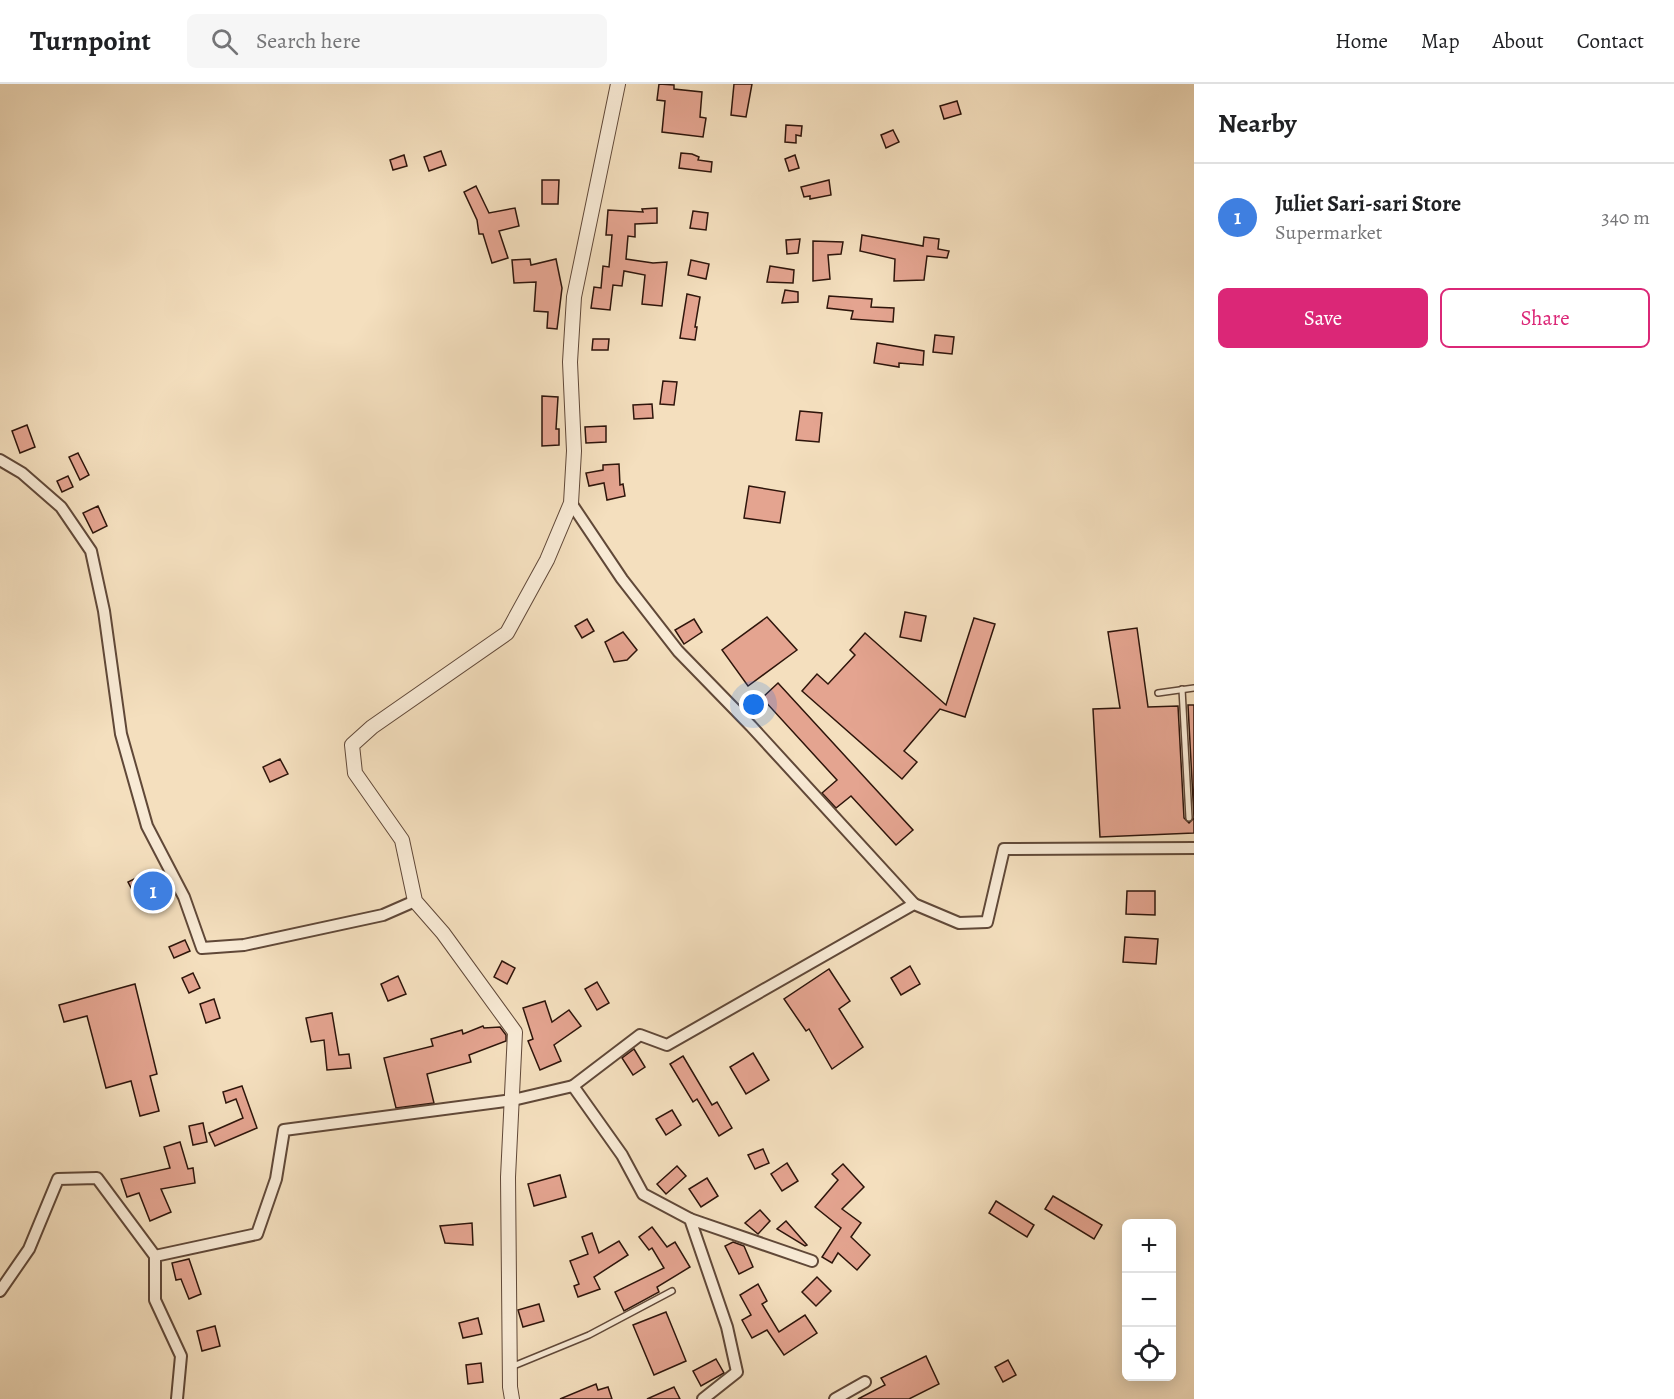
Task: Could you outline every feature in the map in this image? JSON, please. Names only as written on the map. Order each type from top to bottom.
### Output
[{"type":"street","points":[[512,1399],[509,1368],[508,1177],[515,1032],[443,933],[416,901],[402,840],[355,773],[352,746],[372,727],[507,633],[547,560],[571,503],[574,451],[570,362],[574,297],[618,84]]},
{"type":"street","points":[[0,460],[22,473],[61,507],[91,551],[104,610],[121,734],[147,826],[184,897],[202,948],[244,945],[383,915],[416,901]]},
{"type":"street","points":[[571,503],[622,579],[678,651],[751,726],[914,904],[959,923],[987,922],[1004,849],[1194,848]]},
{"type":"street","points":[[155,1256],[257,1234],[276,1179],[284,1130],[513,1100],[573,1086],[640,1035],[667,1045],[914,904]]},
{"type":"street","points":[[573,1086],[622,1155],[643,1194],[690,1219],[812,1261]]},
{"type":"street","points":[[0,1291],[29,1249],[58,1179],[97,1178],[155,1256],[155,1300],[181,1356],[177,1399]]},
{"type":"street","points":[[690,1219],[727,1327],[737,1372],[704,1399]]},
{"type":"street","points":[[835,1399],[865,1382]]},
{"type":"lane","points":[[1158,693],[1194,688]]},
{"type":"lane","points":[[1182,689],[1189,818]]},
{"type":"lane","points":[[509,1368],[589,1335],[672,1291]]},
{"type":"building","points":[[659,84],[674,85],[674,89],[702,92],[700,117],[706,118],[703,137],[662,132],[665,101],[657,100]]},
{"type":"building","points":[[734,84],[752,84],[746,117],[731,115]]},
{"type":"building","points":[[957,101],[961,114],[944,119],[940,106]]},
{"type":"building","points":[[786,125],[802,126],[801,136],[796,135],[796,143],[785,142]]},
{"type":"building","points":[[893,130],[899,142],[886,148],[881,135]]},
{"type":"building","points":[[441,151],[446,165],[429,171],[424,157]]},
{"type":"building","points":[[681,153],[692,154],[699,157],[698,160],[712,162],[711,172],[679,168]]},
{"type":"building","points":[[404,155],[407,166],[393,170],[390,160]]},
{"type":"building","points":[[795,155],[799,168],[789,171],[785,159]]},
{"type":"building","points":[[542,180],[559,180],[558,204],[542,204]]},
{"type":"building","points":[[829,180],[831,195],[810,199],[810,196],[804,197],[801,187]]},
{"type":"building","points":[[476,186],[489,213],[515,208],[519,226],[499,231],[508,258],[492,263],[483,234],[479,234],[477,220],[464,192]]},
{"type":"building","points":[[657,208],[657,223],[635,224],[635,237],[628,236],[626,259],[653,263],[667,262],[662,306],[642,304],[645,275],[624,271],[622,286],[613,285],[610,310],[591,308],[594,287],[601,288],[603,266],[609,267],[612,235],[606,235],[608,210],[643,212],[642,209]]},
{"type":"building","points":[[693,211],[708,213],[706,230],[690,228]]},
{"type":"building","points":[[862,235],[923,246],[924,237],[939,239],[938,249],[949,251],[947,258],[927,256],[924,280],[894,281],[895,259],[860,251]]},
{"type":"building","points":[[800,239],[798,253],[787,254],[786,240]]},
{"type":"building","points":[[813,241],[843,242],[841,254],[828,255],[830,279],[813,281]]},
{"type":"building","points":[[530,259],[531,265],[556,259],[562,288],[557,329],[547,328],[548,312],[534,311],[536,282],[514,283],[512,260]]},
{"type":"building","points":[[691,260],[709,264],[706,279],[688,275]]},
{"type":"building","points":[[770,266],[794,270],[793,283],[767,282]]},
{"type":"building","points":[[785,290],[798,292],[798,302],[782,303]]},
{"type":"building","points":[[687,294],[700,297],[695,340],[680,338]]},
{"type":"building","points":[[829,296],[872,299],[871,307],[894,308],[893,322],[851,319],[853,311],[827,308]]},
{"type":"building","points":[[935,335],[954,337],[952,354],[933,352]]},
{"type":"building","points":[[593,339],[609,339],[608,350],[592,350]]},
{"type":"building","points":[[877,343],[924,351],[923,365],[899,363],[899,367],[874,363]]},
{"type":"building","points":[[663,381],[677,382],[674,405],[660,404]]},
{"type":"building","points":[[542,396],[558,397],[556,429],[559,429],[559,445],[542,446]]},
{"type":"building","points":[[652,404],[653,418],[634,419],[633,405]]},
{"type":"building","points":[[800,411],[822,413],[819,442],[796,440]]},
{"type":"building","points":[[27,425],[35,447],[20,453],[12,431]]},
{"type":"building","points":[[606,426],[606,442],[586,443],[585,427]]},
{"type":"building","points":[[78,453],[89,475],[80,480],[69,457]]},
{"type":"building","points":[[619,464],[620,485],[623,484],[625,496],[607,500],[604,483],[589,486],[586,473],[603,470],[603,465]]},
{"type":"building","points":[[68,476],[73,487],[62,492],[57,481]]},
{"type":"building","points":[[749,486],[785,492],[780,523],[744,518]]},
{"type":"building","points":[[98,506],[107,526],[93,533],[83,513]]},
{"type":"building","points":[[905,612],[926,616],[921,641],[900,637]]},
{"type":"building","points":[[767,617],[797,650],[748,686],[722,650]]},
{"type":"building","points":[[974,618],[995,624],[965,717],[940,709],[904,751],[917,762],[902,779],[802,691],[817,674],[828,684],[855,655],[850,650],[865,633],[946,705]]},
{"type":"building","points":[[587,619],[594,631],[582,638],[575,626]]},
{"type":"building","points":[[694,619],[702,632],[684,644],[675,630]]},
{"type":"building","points":[[1137,628],[1148,707],[1178,706],[1184,818],[1189,823],[1194,818],[1194,833],[1100,837],[1093,709],[1120,708],[1108,632]]},
{"type":"building","points":[[623,632],[637,650],[627,660],[614,662],[605,642]]},
{"type":"building","points":[[778,683],[913,830],[896,845],[851,796],[836,808],[822,793],[837,780],[762,698]]},
{"type":"building","points":[[1188,705],[1194,705],[1194,818]]},
{"type":"building","points":[[280,759],[288,774],[270,782],[263,767]]},
{"type":"building","points":[[150,871],[161,894],[140,905],[128,882]]},
{"type":"building","points":[[1127,891],[1155,891],[1155,915],[1126,914]]},
{"type":"building","points":[[1125,937],[1158,939],[1156,964],[1123,962]]},
{"type":"building","points":[[185,940],[190,951],[174,958],[169,947]]},
{"type":"building","points":[[502,961],[515,968],[507,984],[494,977]]},
{"type":"building","points":[[910,966],[920,984],[901,995],[891,978]]},
{"type":"building","points":[[829,969],[850,1001],[839,1009],[863,1047],[832,1069],[809,1029],[806,1031],[784,999]]},
{"type":"building","points":[[193,973],[200,988],[189,993],[182,978]]},
{"type":"building","points":[[398,976],[406,994],[388,1001],[381,984]]},
{"type":"building","points":[[597,982],[609,1003],[597,1010],[585,989]]},
{"type":"building","points":[[135,984],[157,1074],[150,1076],[159,1111],[140,1116],[131,1081],[106,1088],[87,1016],[64,1022],[59,1005]]},
{"type":"building","points":[[214,999],[220,1018],[206,1023],[200,1004]]},
{"type":"building","points":[[545,1001],[552,1022],[569,1010],[581,1026],[554,1045],[561,1061],[540,1070],[528,1041],[533,1039],[523,1008]]},
{"type":"building","points":[[332,1013],[339,1055],[349,1054],[351,1068],[327,1070],[324,1040],[311,1042],[306,1018]]},
{"type":"building","points":[[483,1026],[484,1028],[500,1027],[506,1035],[506,1041],[469,1055],[471,1062],[427,1074],[434,1103],[396,1108],[384,1058],[433,1046],[431,1039],[462,1030],[463,1034]]},
{"type":"building","points":[[634,1049],[645,1067],[633,1075],[622,1058]]},
{"type":"building","points":[[753,1053],[769,1080],[746,1094],[730,1067]]},
{"type":"building","points":[[683,1056],[712,1105],[717,1102],[732,1128],[719,1136],[697,1099],[693,1102],[670,1064]]},
{"type":"building","points":[[242,1086],[257,1128],[215,1146],[209,1133],[243,1118],[236,1099],[226,1103],[223,1092]]},
{"type":"building","points":[[672,1110],[681,1125],[666,1135],[656,1119]]},
{"type":"building","points":[[203,1123],[207,1142],[193,1145],[189,1126]]},
{"type":"building","points":[[180,1142],[188,1169],[193,1168],[195,1183],[161,1189],[171,1212],[150,1221],[139,1193],[127,1197],[121,1179],[170,1168],[164,1147]]},
{"type":"building","points":[[763,1149],[769,1163],[755,1169],[748,1155]]},
{"type":"building","points":[[787,1163],[798,1181],[782,1191],[771,1174]]},
{"type":"building","points":[[843,1164],[864,1187],[842,1209],[861,1223],[851,1237],[870,1255],[857,1270],[838,1253],[832,1263],[822,1257],[841,1228],[815,1207],[838,1180],[832,1174]]},
{"type":"building","points":[[677,1166],[686,1176],[666,1194],[657,1184]]},
{"type":"building","points":[[560,1175],[566,1197],[534,1206],[528,1184]]},
{"type":"building","points":[[707,1178],[718,1196],[701,1207],[689,1189]]},
{"type":"building","points":[[1053,1196],[1102,1225],[1094,1239],[1045,1209]]},
{"type":"building","points":[[996,1201],[1034,1225],[1027,1237],[989,1213]]},
{"type":"building","points":[[760,1210],[770,1221],[758,1234],[745,1223]]},
{"type":"building","points":[[786,1221],[807,1245],[805,1246],[777,1229]]},
{"type":"building","points":[[472,1223],[473,1245],[445,1243],[440,1226]]},
{"type":"building","points":[[652,1227],[667,1247],[675,1242],[690,1267],[657,1287],[659,1292],[624,1311],[615,1292],[664,1268],[652,1248],[649,1250],[639,1237]]},
{"type":"building","points":[[592,1233],[599,1253],[619,1241],[628,1255],[594,1277],[600,1289],[578,1297],[574,1286],[579,1284],[570,1261],[588,1254],[582,1237]]},
{"type":"building","points":[[733,1242],[744,1246],[753,1267],[739,1274],[725,1246]]},
{"type":"building","points":[[189,1259],[201,1294],[189,1299],[181,1279],[176,1280],[172,1263]]},
{"type":"building","points":[[817,1277],[831,1291],[816,1306],[802,1292]]},
{"type":"building","points":[[758,1284],[767,1301],[762,1304],[779,1332],[805,1315],[817,1333],[784,1355],[767,1330],[752,1338],[742,1320],[751,1315],[740,1295]]},
{"type":"building","points":[[539,1304],[544,1321],[523,1327],[518,1310]]},
{"type":"building","points":[[666,1312],[686,1361],[654,1375],[633,1325]]},
{"type":"building","points":[[478,1318],[482,1334],[463,1338],[459,1323]]},
{"type":"building","points":[[215,1326],[220,1346],[202,1351],[197,1331]]},
{"type":"building","points":[[926,1356],[939,1384],[909,1399],[858,1399],[885,1385],[881,1378]]},
{"type":"building","points":[[716,1359],[724,1373],[701,1386],[693,1371]]},
{"type":"building","points":[[1008,1360],[1016,1375],[1003,1382],[995,1367]]},
{"type":"building","points":[[481,1363],[483,1382],[468,1384],[466,1365]]},
{"type":"building","points":[[596,1384],[598,1390],[608,1387],[612,1399],[560,1399]]},
{"type":"building","points":[[674,1387],[680,1399],[647,1399]]},
{"type":"place","name":"Juliet Sari-sari Store","points":[[153,891]]}]
